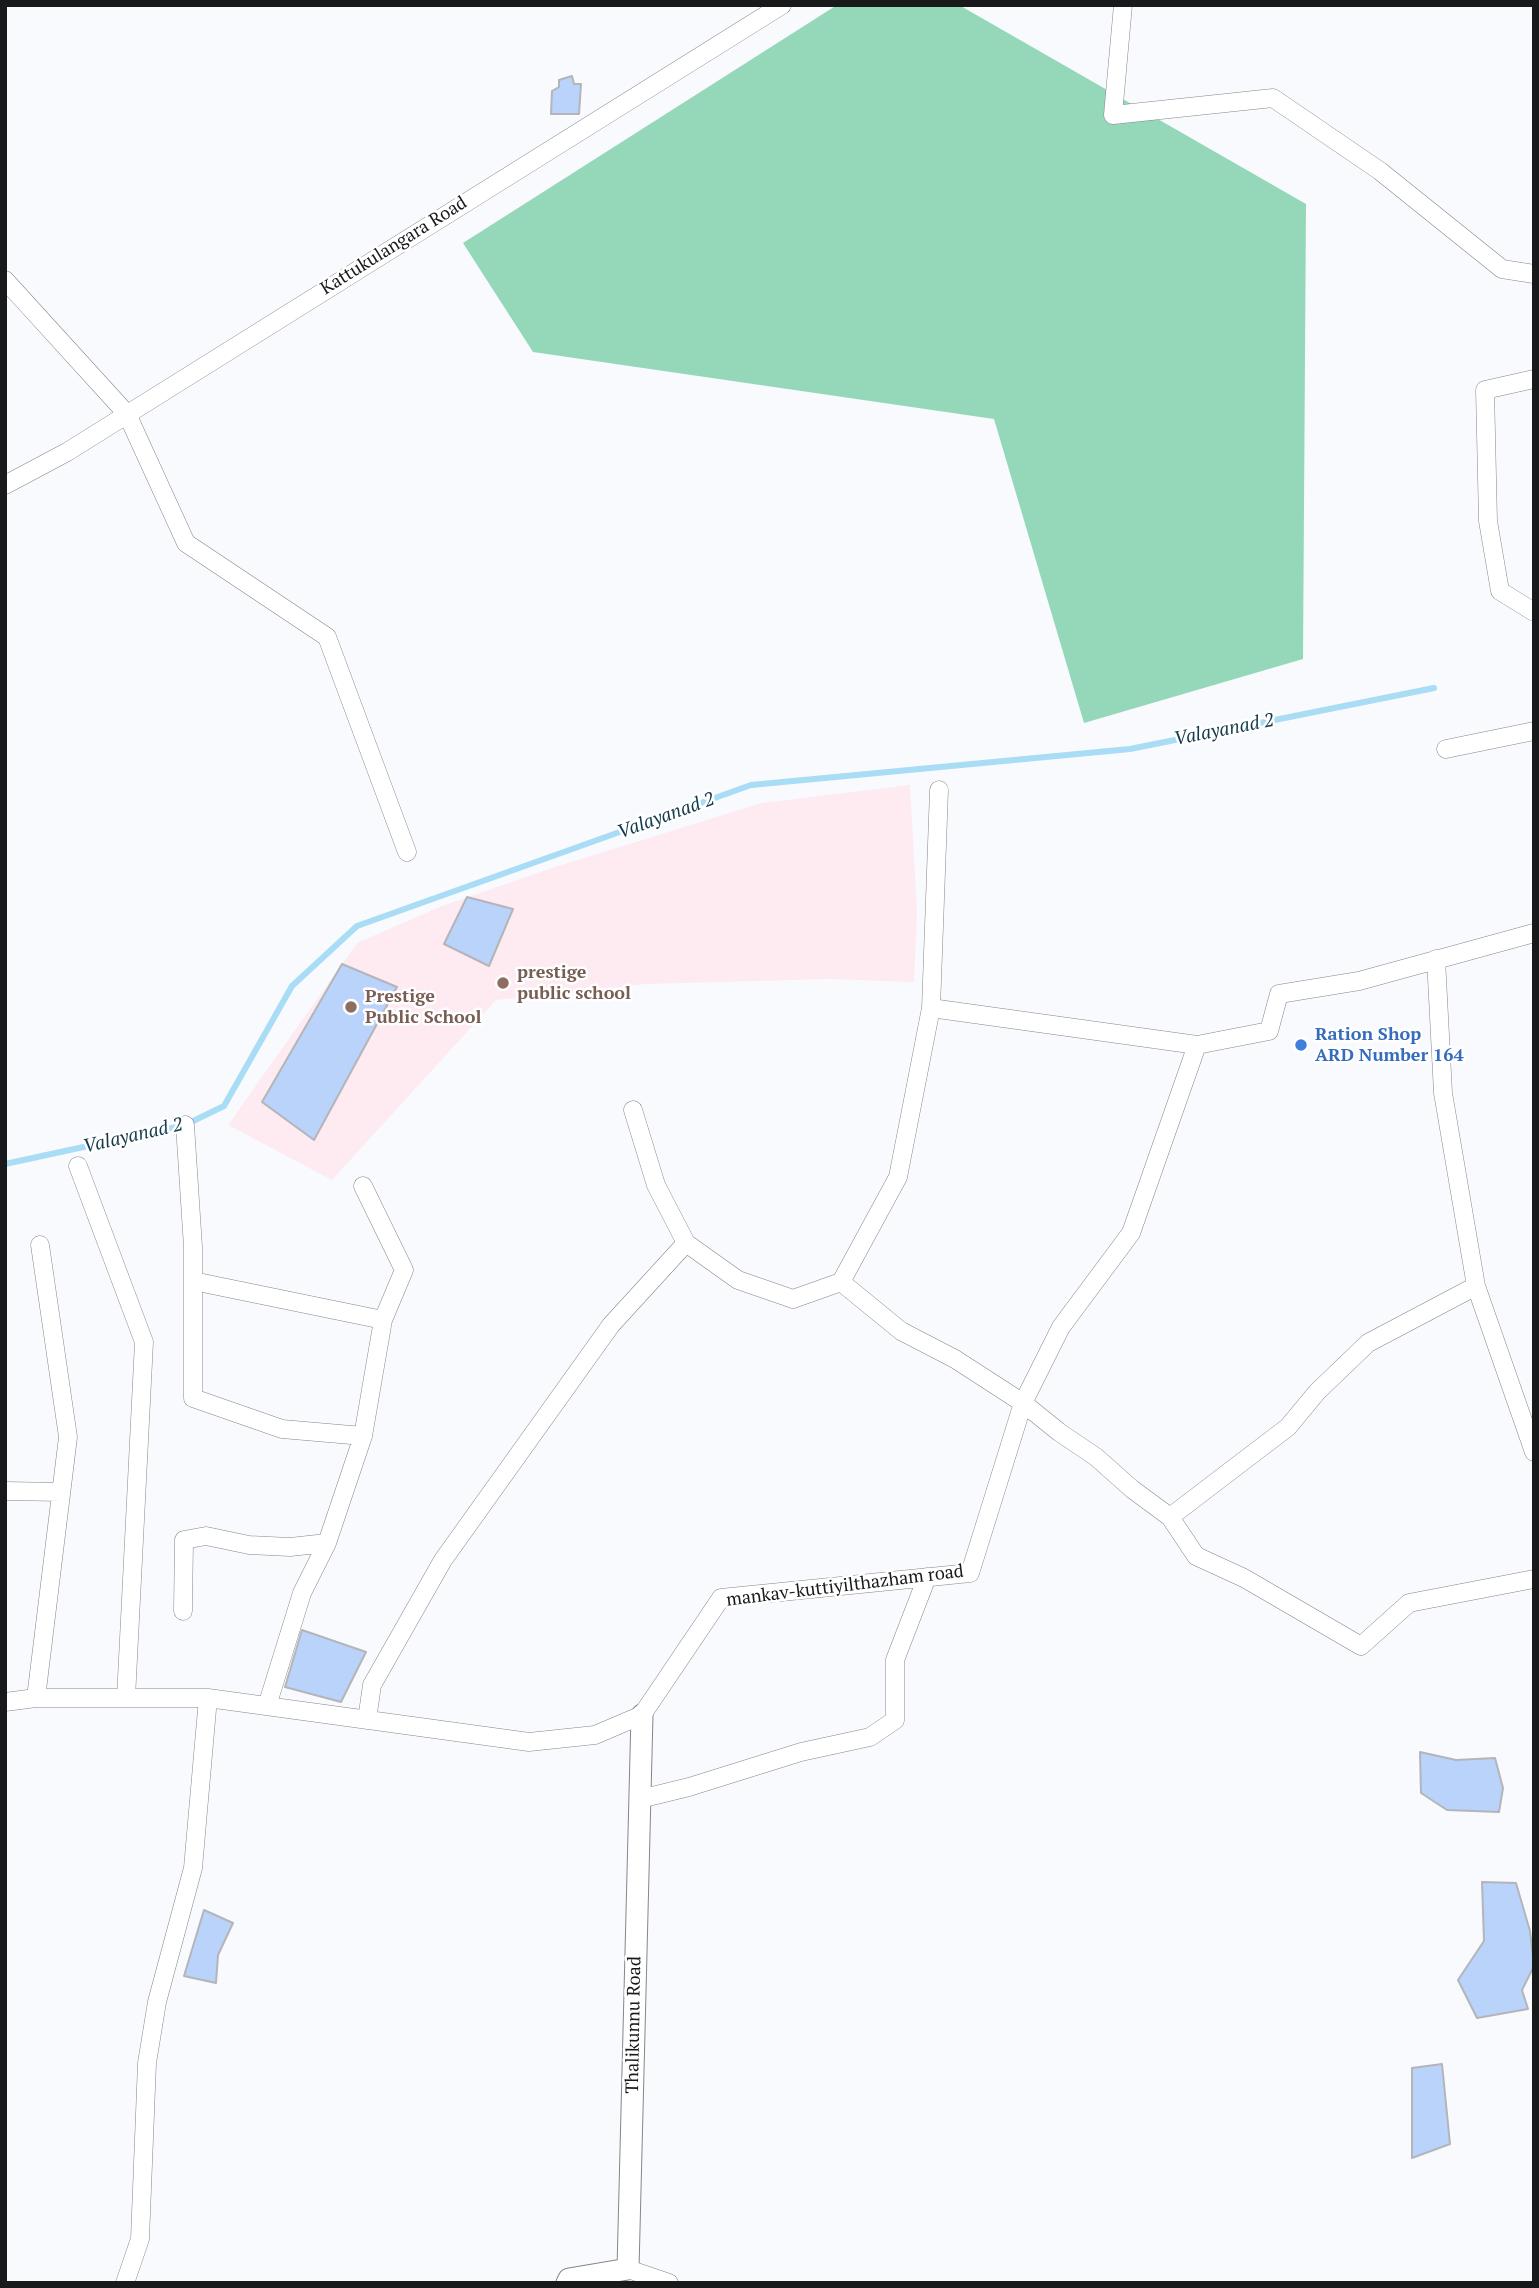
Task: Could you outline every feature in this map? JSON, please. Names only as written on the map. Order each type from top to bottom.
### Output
[{"type":"street","name":"Kattukulangara Road","points":[[5,485],[67,452],[782,5]]},
{"type":"street","points":[[1123,5],[1113,116],[1273,98],[1380,171],[1502,269],[1534,274]]},
{"type":"street","points":[[5,280],[127,414],[186,543],[327,637],[407,852]]},
{"type":"street","points":[[1534,379],[1485,390],[1488,521],[1500,591],[1534,612]]},
{"type":"street","points":[[1446,749],[1534,731]]},
{"type":"street","points":[[633,1110],[656,1185],[686,1242],[738,1280],[793,1299],[841,1282],[898,1177],[930,1008],[939,790]]},
{"type":"street","points":[[930,1008],[1197,1045],[1269,1031],[1279,995],[1359,981],[1534,933]]},
{"type":"street","points":[[1436,959],[1443,1093],[1476,1286],[1534,1452]]},
{"type":"street","name":"mankav-kuttiyilthazham road","points":[[642,1715],[721,1598],[970,1573],[1023,1403],[1061,1326],[1131,1233],[1197,1045]]},
{"type":"street","points":[[185,1125],[193,1247],[193,1398],[282,1429],[363,1436]]},
{"type":"street","points":[[78,1166],[144,1342],[125,1698]]},
{"type":"street","points":[[267,1706],[302,1593],[327,1543],[363,1436],[383,1320],[404,1270],[363,1186]]},
{"type":"street","points":[[367,1720],[372,1685],[443,1560],[611,1325],[686,1242]]},
{"type":"street","points":[[36,1698],[68,1437],[40,1245]]},
{"type":"street","points":[[193,1281],[383,1320]]},
{"type":"street","points":[[841,1282],[901,1331],[955,1359],[1023,1403],[1096,1457],[1132,1489],[1170,1517],[1196,1556],[1244,1578],[1362,1646],[1409,1603],[1534,1579]]},
{"type":"street","points":[[1170,1517],[1288,1427],[1317,1392],[1368,1343],[1476,1286]]},
{"type":"street","points":[[5,1491],[61,1492]]},
{"type":"street","points":[[183,1611],[184,1540],[206,1536],[249,1545],[290,1547],[327,1543]]},
{"type":"street","points":[[640,1799],[689,1787],[801,1752],[870,1737],[895,1720],[895,1660],[927,1577]]},
{"type":"street","points":[[5,1702],[36,1698],[208,1698],[529,1742],[596,1735],[642,1715]]},
{"type":"street","points":[[125,2283],[140,2239],[147,2063],[157,2002],[193,1868],[208,1698]]},
{"type":"street","name":"Thalikunnu Road","points":[[628,2269],[642,1715]]},
{"type":"street","points":[[567,2283],[569,2278],[628,2269],[668,2283]]},
{"type":"shaded area","name":"prestige public school","points":[[910,785],[917,913],[914,982],[829,979],[646,984],[496,1000],[332,1180],[228,1125],[357,943],[442,906],[558,866],[762,803]]},
{"type":"green space","points":[[837,5],[959,5],[1306,204],[1303,659],[1084,723],[994,419],[533,352],[463,243]]},
{"type":"building","points":[[572,76],[574,84],[581,84],[579,114],[551,114],[552,91],[559,87],[559,80]]},
{"type":"building","points":[[467,897],[513,909],[489,966],[444,944]]},
{"type":"building","name":"Prestige Public School","points":[[342,964],[397,987],[314,1140],[262,1102]]},
{"type":"building","points":[[302,1630],[366,1652],[341,1702],[285,1687]]},
{"type":"building","points":[[1420,1752],[1456,1760],[1495,1758],[1503,1788],[1499,1812],[1447,1810],[1421,1793]]},
{"type":"building","points":[[1482,1882],[1516,1883],[1530,1931],[1534,1966],[1522,1990],[1528,2009],[1477,2018],[1458,1980],[1484,1941]]},
{"type":"building","points":[[204,1910],[233,1923],[218,1955],[216,1983],[184,1976]]},
{"type":"building","points":[[1442,2064],[1450,2144],[1412,2158],[1412,2068]]},
{"type":"waterway","name":"Valayanad 2","points":[[5,1164],[185,1125],[224,1106],[292,986],[357,926],[751,785],[1130,749],[1434,688]]},
{"type":"place","name":"prestige public school","points":[[503,983]]},
{"type":"place","name":"Prestige Public School","points":[[351,1007]]},
{"type":"place","name":"Ration Shop ARD Number 164","points":[[1301,1045]]}]
